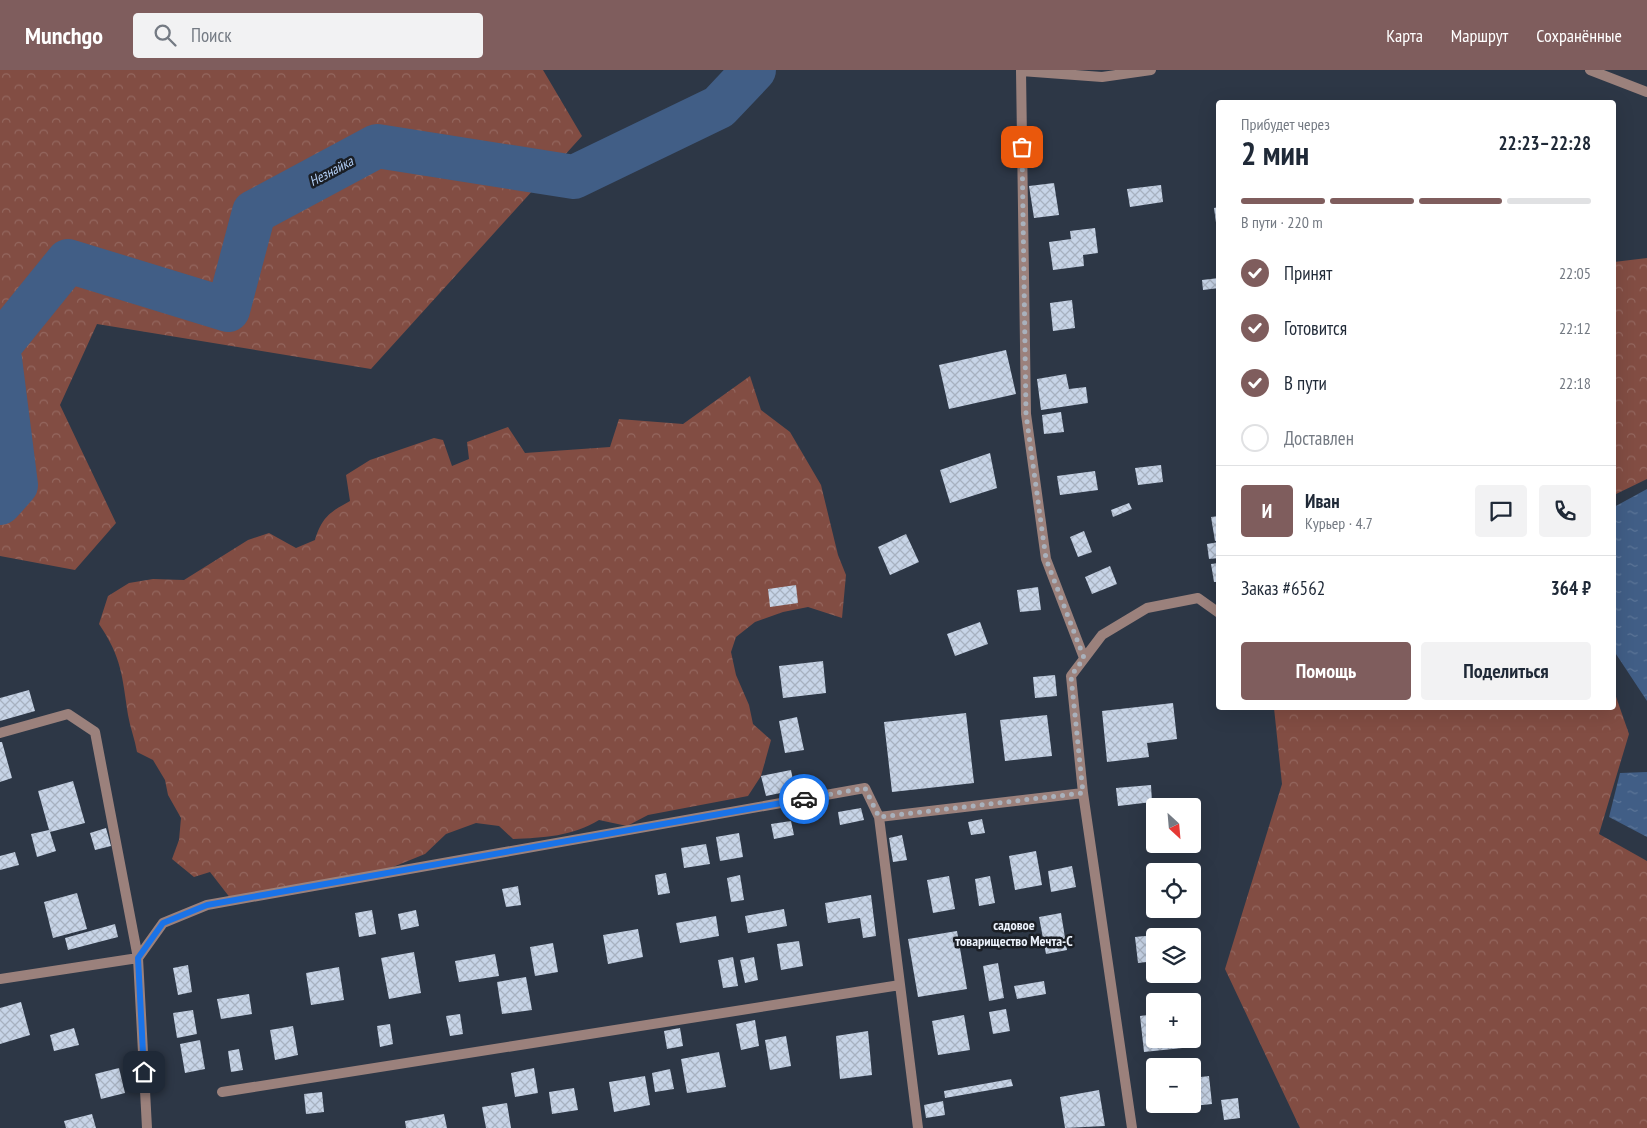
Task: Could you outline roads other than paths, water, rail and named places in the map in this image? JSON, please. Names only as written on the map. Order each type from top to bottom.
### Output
[{"type":"street","points":[[1084,658],[1046,559],[1026,414],[1021,71],[1102,77],[1151,70]]},
{"type":"street","points":[[1590,70],[1647,92]]},
{"type":"street","points":[[1132,1128],[1083,793],[1071,676],[1102,634],[1147,608],[1198,598],[1216,610]]},
{"type":"street","points":[[0,733],[68,714],[95,732],[138,958],[147,1128]]},
{"type":"street","points":[[0,979],[138,958],[163,923],[207,905],[865,788],[879,817],[918,1128]]},
{"type":"street","points":[[879,817],[1083,793]]},
{"type":"street","points":[[222,1092],[900,985]]},
{"type":"water","points":[[1647,489],[1647,701],[1616,654],[1616,506]]},
{"type":"water","points":[[1647,772],[1647,837],[1609,817],[1620,773]]},
{"type":"waterway","name":"Незнайка","points":[[0,345],[68,261],[228,310],[254,212],[377,146],[574,177],[719,107],[754,70]]},
{"type":"waterway","name":"Незнайка","points":[[0,359],[16,485],[0,503]]},
{"type":"district","name":"садовое товарищество Мечта-С","points":[[1014,934]]}]
